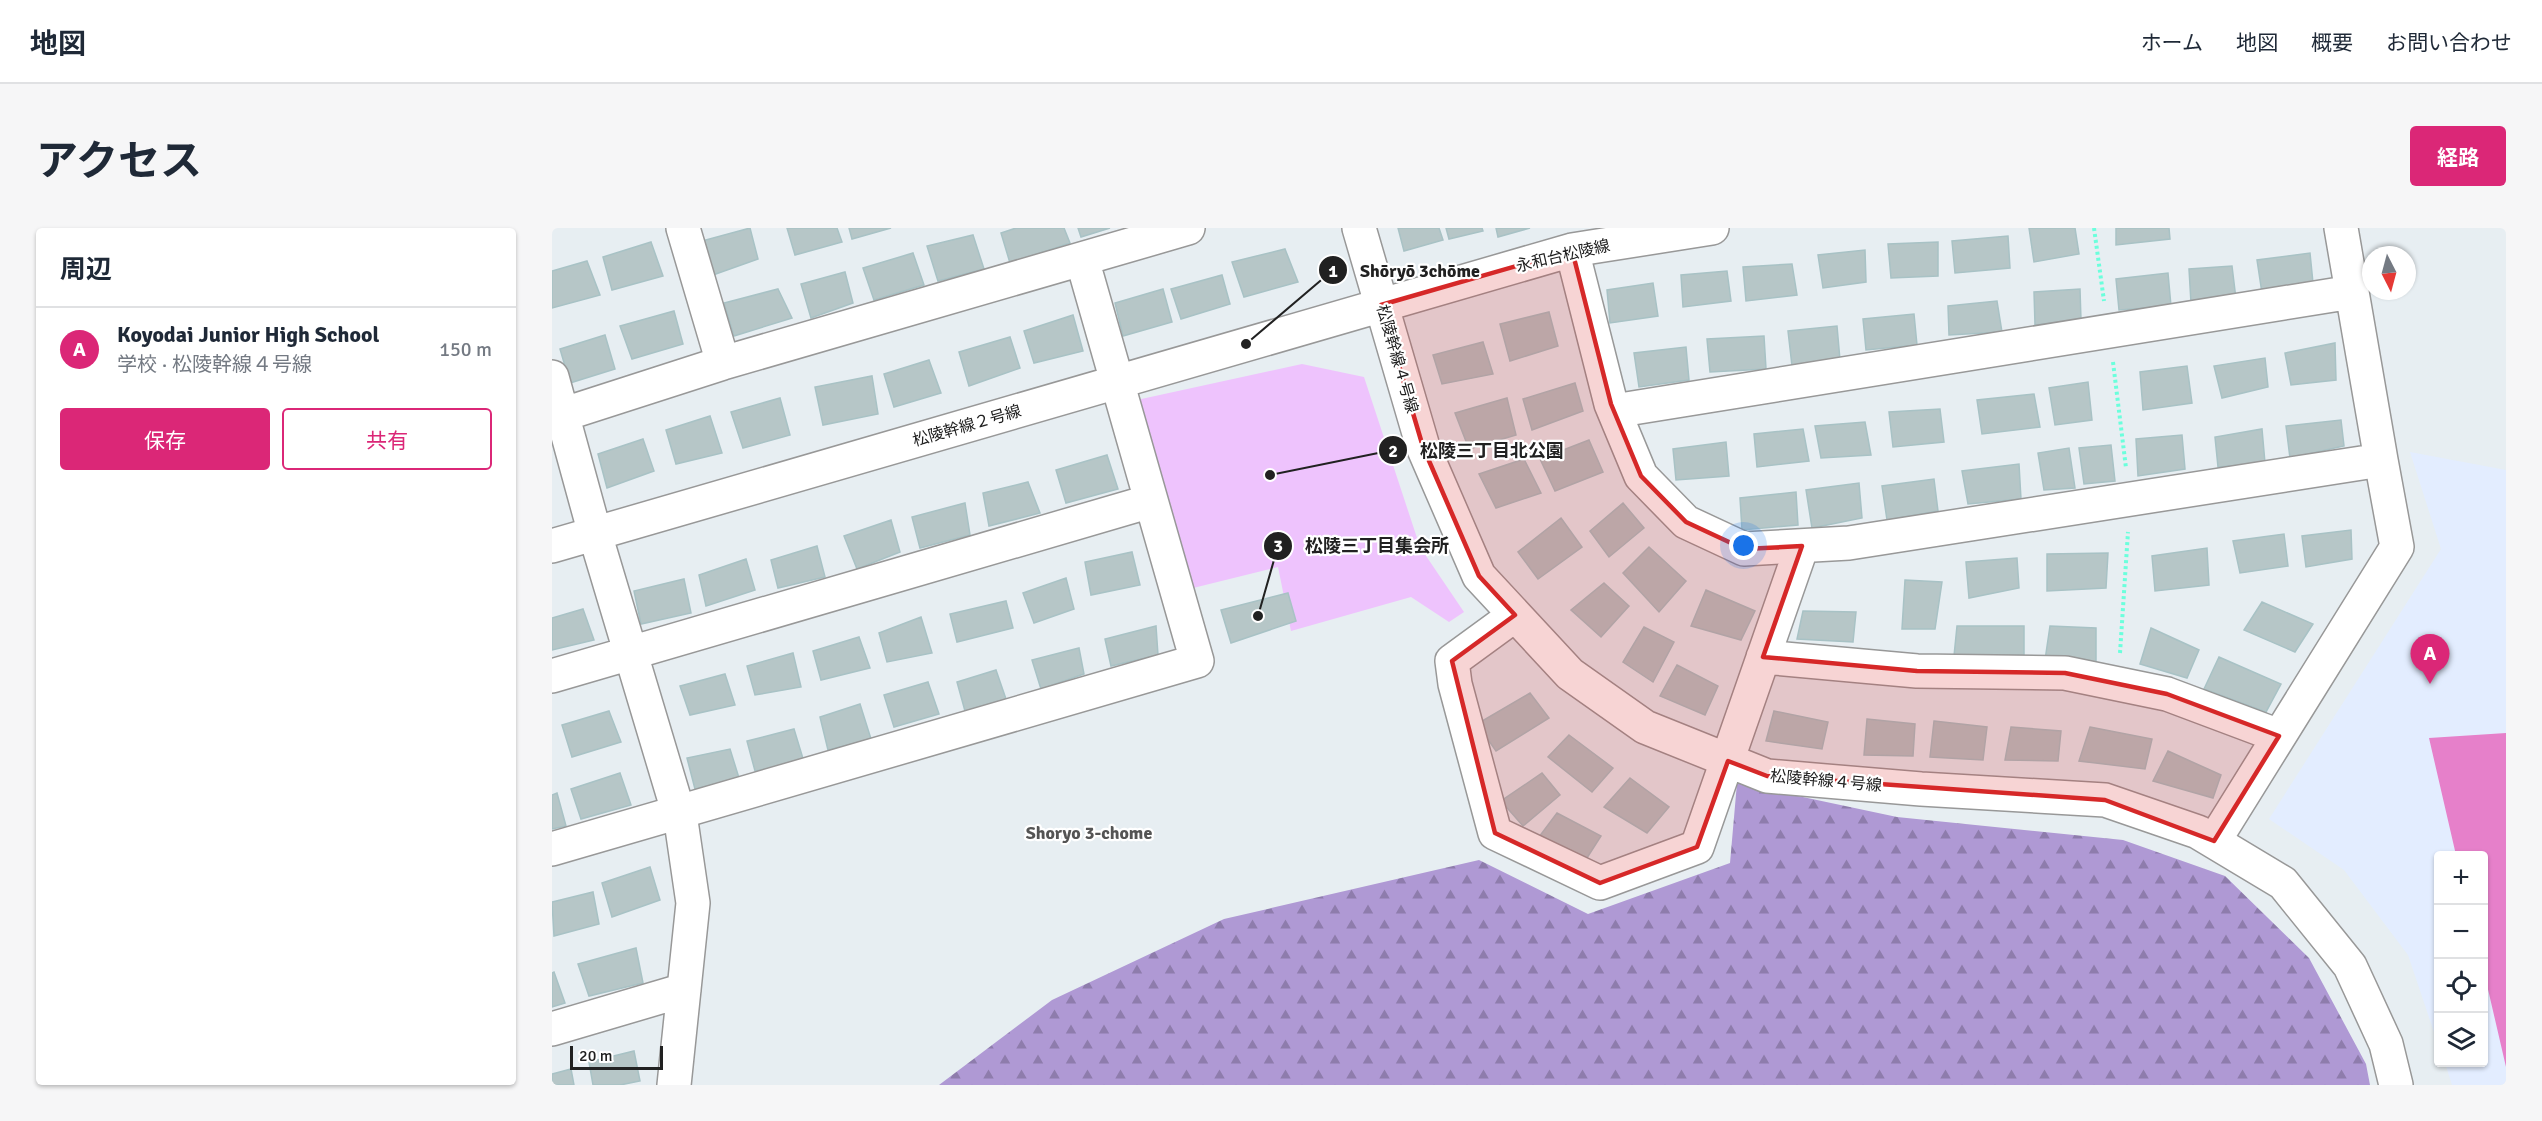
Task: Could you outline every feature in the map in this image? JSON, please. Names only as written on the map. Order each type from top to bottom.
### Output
[{"type":"street","points":[[683,228],[723,363]]},
{"type":"street","points":[[557,416],[723,363],[1188,228]]},
{"type":"street","name":"松陵幹線４号線","points":[[1359,228],[1423,447],[1479,576],[1570,674],[1645,727],[1767,776],[1921,789],[2105,800],[2198,832],[2283,883],[2350,966],[2386,1044],[2396,1085]]},
{"type":"street","name":"永和台松陵線","points":[[1381,305],[1572,250],[1712,228]]},
{"type":"street","points":[[2214,841],[2397,547],[2341,228]]},
{"type":"street","points":[[1572,250],[1614,411],[1641,476],[1686,522],[1744,549],[1849,543],[2380,460]]},
{"type":"street","points":[[552,849],[1197,661],[1082,259]]},
{"type":"street","points":[[1614,411],[2352,292]]},
{"type":"street","name":"松陵幹線２号線","points":[[552,546],[1381,305]]},
{"type":"street","points":[[552,377],[557,416],[595,534],[678,812],[693,903],[675,1085]]},
{"type":"street","points":[[552,676],[1151,501]]},
{"type":"street","points":[[1515,615],[1452,661],[1455,684],[1496,833],[1600,884],[1697,847],[1802,546]]},
{"type":"street","points":[[1764,657],[1917,671],[2066,674],[2167,694],[2278,735]]},
{"type":"street","points":[[552,1029],[684,990]]},
{"type":"path","points":[[2094,228],[2130,499],[2118,684]]},
{"type":"highlighted area","points":[[1572,250],[1611,404],[1641,476],[1686,522],[1744,549],[1802,546],[1763,657],[1917,671],[2065,673],[2167,694],[2279,736],[2214,841],[2105,800],[1767,776],[1728,761],[1697,847],[1600,883],[1495,833],[1452,661],[1515,615],[1479,576],[1423,447],[1381,305]]},
{"type":"shaded area","points":[[1302,364],[1364,377],[1420,547],[1464,612],[1449,622],[1411,597],[1291,631],[1278,567],[1177,592],[1123,403]]},
{"type":"shaded area","points":[[2410,452],[2506,470],[2506,1085],[2452,1085],[2446,1067],[2488,1067],[2488,851],[2434,851],[2434,1032],[2408,955],[2344,870],[2269,819],[2441,549]]},
{"type":"shaded area","points":[[2506,733],[2506,1067],[2488,989],[2488,851],[2455,851],[2429,738]]},
{"type":"green space","points":[[1737,783],[1897,817],[2123,840],[2225,876],[2309,958],[2366,1064],[2370,1085],[939,1085],[1052,1000],[1224,919],[1479,860],[1588,914],[1730,863]]},
{"type":"building","points":[[750,228],[758,259],[713,275],[702,241]]},
{"type":"building","points":[[787,228],[837,228],[842,242],[795,255]]},
{"type":"building","points":[[849,228],[891,228],[852,239]]},
{"type":"building","points":[[1016,228],[1064,228],[1070,243],[1010,263],[1001,233]]},
{"type":"building","points":[[1078,228],[1110,228],[1081,237]]},
{"type":"building","points":[[1398,228],[1439,228],[1443,240],[1404,251]]},
{"type":"building","points":[[1446,228],[1482,228],[1483,231],[1449,239]]},
{"type":"building","points":[[1496,228],[1530,228],[1498,237]]},
{"type":"building","points":[[2029,228],[2075,228],[2079,254],[2034,262]]},
{"type":"building","points":[[2116,228],[2169,228],[2170,239],[2116,245]]},
{"type":"building","points":[[973,235],[984,269],[938,281],[927,246]]},
{"type":"building","points":[[2008,236],[2010,268],[1955,273],[1952,241]]},
{"type":"building","points":[[651,242],[663,276],[612,290],[603,257]]},
{"type":"building","points":[[1938,242],[1938,276],[1891,278],[1888,244]]},
{"type":"building","points":[[1285,249],[1298,282],[1244,297],[1232,262]]},
{"type":"building","points":[[1865,250],[1866,282],[1823,288],[1818,255]]},
{"type":"building","points":[[913,253],[924,285],[874,300],[863,268]]},
{"type":"building","points":[[2310,253],[2313,283],[2262,293],[2257,260]]},
{"type":"building","points":[[587,261],[600,295],[552,308],[552,271]]},
{"type":"building","points":[[1792,264],[1797,295],[1746,301],[1743,267]]},
{"type":"building","points":[[2232,266],[2236,299],[2191,303],[2189,269]]},
{"type":"building","points":[[1727,271],[1731,301],[1683,307],[1681,275]]},
{"type":"building","points":[[845,272],[853,303],[811,318],[801,284]]},
{"type":"building","points":[[2168,273],[2171,306],[2119,310],[2116,279]]},
{"type":"building","points":[[1222,275],[1230,304],[1181,319],[1171,289]]},
{"type":"building","points":[[1653,283],[1658,316],[1610,323],[1607,290]]},
{"type":"building","points":[[778,289],[792,318],[734,336],[724,303]]},
{"type":"building","points":[[1163,289],[1172,322],[1123,336],[1115,303]]},
{"type":"building","points":[[2080,289],[2081,320],[2035,325],[2034,292]]},
{"type":"building","points":[[1997,301],[2002,332],[1949,335],[1948,306]]},
{"type":"building","points":[[674,311],[683,344],[632,359],[620,326]]},
{"type":"building","points":[[1549,312],[1558,346],[1510,361],[1500,324]]},
{"type":"building","points":[[1914,314],[1917,345],[1866,350],[1863,319]]},
{"type":"building","points":[[1073,315],[1083,351],[1034,363],[1024,331]]},
{"type":"building","points":[[1837,326],[1840,360],[1792,366],[1788,331]]},
{"type":"building","points":[[605,335],[615,369],[570,383],[560,349]]},
{"type":"building","points":[[1764,336],[1766,369],[1710,372],[1707,339]]},
{"type":"building","points":[[1010,337],[1020,368],[969,386],[959,352]]},
{"type":"building","points":[[1483,342],[1493,374],[1442,384],[1433,355]]},
{"type":"building","points":[[2335,343],[2336,380],[2291,385],[2285,353]]},
{"type":"building","points":[[1686,347],[1689,380],[1639,387],[1634,353]]},
{"type":"building","points":[[2265,358],[2268,387],[2222,398],[2214,366]]},
{"type":"building","points":[[929,360],[941,393],[894,407],[884,374]]},
{"type":"building","points":[[2187,366],[2192,403],[2143,410],[2140,372]]},
{"type":"building","points":[[872,376],[878,414],[823,425],[815,387]]},
{"type":"building","points":[[2088,382],[2092,420],[2055,425],[2049,388]]},
{"type":"building","points":[[1575,383],[1583,411],[1532,430],[1523,399]]},
{"type":"building","points":[[2034,394],[2040,427],[1982,434],[1977,400]]},
{"type":"building","points":[[780,398],[790,435],[743,448],[731,412]]},
{"type":"building","points":[[1507,398],[1516,435],[1469,449],[1455,413]]},
{"type":"building","points":[[1940,409],[1944,442],[1893,447],[1889,412]]},
{"type":"building","points":[[710,416],[722,453],[676,464],[666,430]]},
{"type":"building","points":[[2341,420],[2344,446],[2290,458],[2286,426]]},
{"type":"building","points":[[1865,422],[1871,455],[1821,458],[1815,426]]},
{"type":"building","points":[[1803,429],[1809,461],[1757,467],[1754,434]]},
{"type":"building","points":[[2262,429],[2265,463],[2218,467],[2215,437]]},
{"type":"building","points":[[2182,435],[2185,469],[2138,476],[2136,439]]},
{"type":"building","points":[[643,439],[654,471],[607,488],[598,454]]},
{"type":"building","points":[[1589,440],[1603,472],[1555,491],[1540,459]]},
{"type":"building","points":[[1726,442],[1729,476],[1676,480],[1673,449]]},
{"type":"building","points":[[2111,445],[2115,481],[2084,484],[2079,448]]},
{"type":"building","points":[[2069,448],[2075,488],[2044,490],[2038,453]]},
{"type":"building","points":[[1107,455],[1118,489],[1066,503],[1056,470]]},
{"type":"building","points":[[1524,459],[1541,493],[1496,508],[1479,474]]},
{"type":"building","points":[[2019,464],[2021,499],[1968,504],[1962,471]]},
{"type":"building","points":[[1934,479],[1938,511],[1887,520],[1882,486]]},
{"type":"building","points":[[1028,482],[1040,513],[989,526],[983,493]]},
{"type":"building","points":[[1859,483],[1862,518],[1812,528],[1806,490]]},
{"type":"building","points":[[1796,492],[1798,525],[1742,530],[1740,498]]},
{"type":"building","points":[[965,503],[970,535],[920,548],[912,517]]},
{"type":"building","points":[[1623,503],[1644,528],[1609,557],[1590,531]]},
{"type":"building","points":[[1561,518],[1582,547],[1538,579],[1518,552]]},
{"type":"building","points":[[891,520],[900,552],[857,569],[844,536]]},
{"type":"building","points":[[2351,530],[2352,559],[2306,567],[2302,536]]},
{"type":"building","points":[[2284,534],[2288,566],[2240,573],[2233,541]]},
{"type":"building","points":[[817,546],[825,577],[778,588],[771,560]]},
{"type":"building","points":[[1649,547],[1686,581],[1659,612],[1623,573]]},
{"type":"building","points":[[2207,548],[2209,585],[2155,591],[2152,556]]},
{"type":"building","points":[[1132,552],[1140,585],[1091,595],[1085,562]]},
{"type":"building","points":[[2108,553],[2106,588],[2047,591],[2047,554]]},
{"type":"building","points":[[2017,558],[2019,588],[1969,598],[1966,562]]},
{"type":"building","points":[[746,559],[755,590],[706,606],[699,575]]},
{"type":"building","points":[[1066,578],[1074,609],[1034,623],[1023,593]]},
{"type":"building","points":[[684,579],[691,613],[641,624],[634,591]]},
{"type":"building","points":[[1905,580],[1942,582],[1935,629],[1902,629]]},
{"type":"building","points":[[1604,583],[1629,606],[1601,637],[1571,610]]},
{"type":"building","points":[[1706,590],[1755,611],[1741,640],[1691,626]]},
{"type":"building","points":[[1288,593],[1296,621],[1231,643],[1221,610]]},
{"type":"building","points":[[1006,601],[1013,628],[957,642],[950,614]]},
{"type":"building","points":[[2262,602],[2313,624],[2295,652],[2244,630]]},
{"type":"building","points":[[583,609],[594,640],[552,650],[552,618]]},
{"type":"building","points":[[1803,611],[1856,612],[1853,642],[1797,639]]},
{"type":"building","points":[[921,617],[932,653],[887,662],[879,633]]},
{"type":"building","points":[[1156,626],[1158,655],[1111,666],[1105,639]]},
{"type":"building","points":[[1957,626],[2024,626],[2024,655],[1954,656]]},
{"type":"building","points":[[2050,626],[2096,628],[2096,663],[2045,660]]},
{"type":"building","points":[[1644,627],[1674,642],[1653,682],[1623,662]]},
{"type":"building","points":[[2151,628],[2199,650],[2187,678],[2140,664]]},
{"type":"building","points":[[859,637],[870,668],[821,680],[813,651]]},
{"type":"building","points":[[1079,648],[1084,674],[1041,689],[1032,660]]},
{"type":"building","points":[[793,653],[801,687],[755,695],[747,666]]},
{"type":"building","points":[[2219,657],[2281,684],[2266,712],[2204,689]]},
{"type":"building","points":[[1677,665],[1718,686],[1705,715],[1660,696]]},
{"type":"building","points":[[996,670],[1006,699],[965,711],[957,682]]},
{"type":"building","points":[[725,674],[735,705],[690,715],[680,686]]},
{"type":"building","points":[[928,682],[939,714],[894,727],[884,695]]},
{"type":"building","points":[[1530,693],[1549,718],[1496,751],[1477,724]]},
{"type":"building","points":[[860,704],[871,739],[828,750],[820,717]]},
{"type":"building","points":[[609,711],[621,742],[572,757],[562,725]]},
{"type":"building","points":[[1774,711],[1828,722],[1822,749],[1766,741]]},
{"type":"building","points":[[1867,719],[1915,724],[1913,756],[1864,755]]},
{"type":"building","points":[[1934,721],[1987,727],[1983,760],[1930,757]]},
{"type":"building","points":[[2011,727],[2061,731],[2058,761],[2005,760]]},
{"type":"building","points":[[2090,727],[2152,739],[2145,769],[2079,761]]},
{"type":"building","points":[[794,729],[804,762],[755,771],[747,741]]},
{"type":"building","points":[[1569,735],[1613,768],[1592,792],[1548,757]]},
{"type":"building","points":[[730,749],[739,778],[695,789],[687,758]]},
{"type":"building","points":[[2168,751],[2221,775],[2213,798],[2153,781]]},
{"type":"building","points":[[620,773],[631,805],[581,819],[571,789]]},
{"type":"building","points":[[1542,773],[1560,795],[1523,826],[1501,801]]},
{"type":"building","points":[[1630,778],[1669,807],[1647,833],[1604,807]]},
{"type":"building","points":[[557,793],[566,826],[552,829],[552,795]]},
{"type":"building","points":[[1557,813],[1601,836],[1585,861],[1536,841]]},
{"type":"building","points":[[650,867],[660,900],[612,917],[602,883]]},
{"type":"building","points":[[593,892],[599,924],[554,936],[552,902]]},
{"type":"building","points":[[636,948],[643,983],[589,996],[578,964]]},
{"type":"building","points":[[554,972],[565,1003],[552,1007],[552,973]]},
{"type":"building","points":[[634,1051],[640,1081],[620,1085],[593,1085],[589,1062]]},
{"type":"building","points":[[571,1069],[574,1085],[552,1085],[552,1074]]},
{"type":"place","name":"Shōryō 3chōme","points":[[1246,344]]},
{"type":"place","name":"松陵三丁目北公園","points":[[1270,475]]},
{"type":"place","name":"松陵三丁目集会所","points":[[1258,616]]},
{"type":"place","name":"Koyodai Junior High School","points":[[2430,684]]},
{"type":"district","name":"Shoryo 3-chome","points":[[1089,833]]}]
